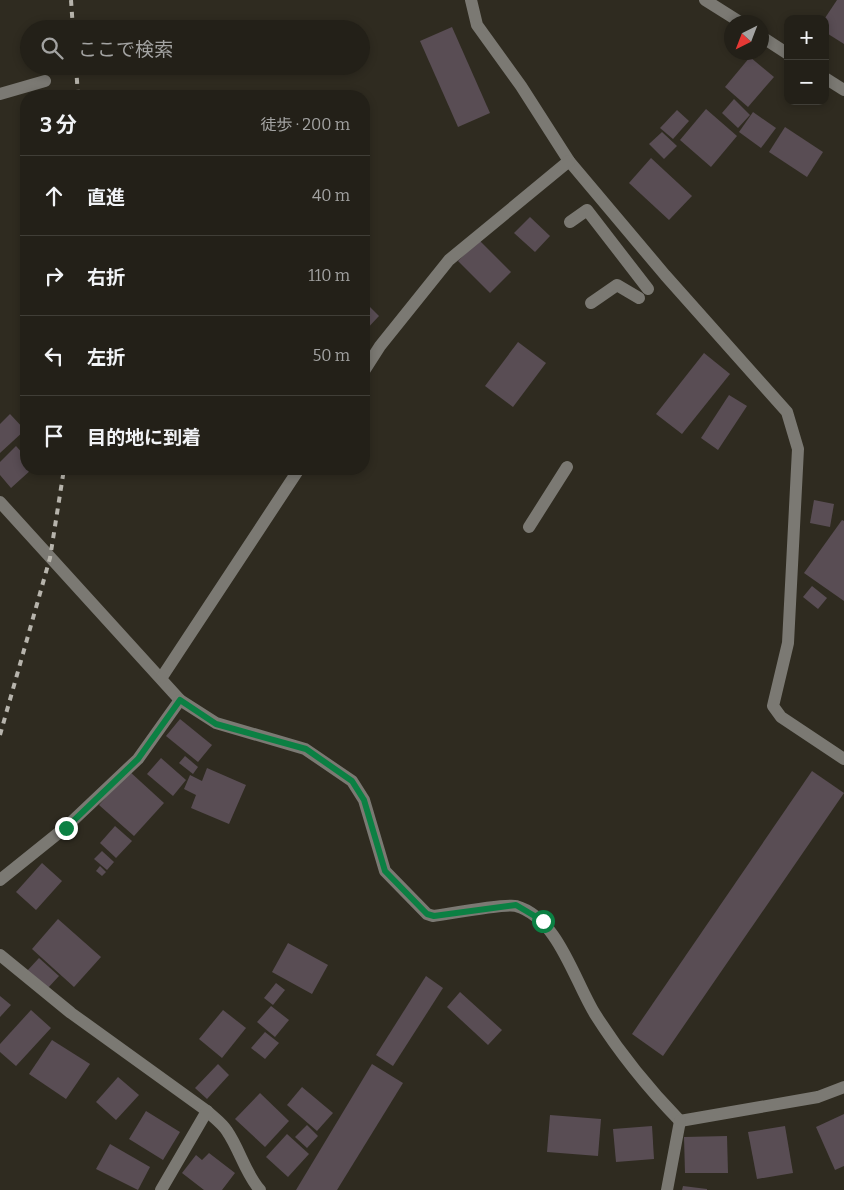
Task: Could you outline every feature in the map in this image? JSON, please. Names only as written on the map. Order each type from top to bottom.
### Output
[{"type":"street","points":[[471,0],[477,26],[521,86],[569,160],[665,274],[786,412],[798,449],[788,643],[773,706],[781,717],[844,759]]},
{"type":"street","points":[[705,0],[729,15]]},
{"type":"street","points":[[769,42],[784,51]]},
{"type":"street","points":[[0,94],[45,81]]},
{"type":"street","points":[[829,81],[844,90]]},
{"type":"street","points":[[370,362],[380,346],[449,260],[569,160]]},
{"type":"street","points":[[570,222],[587,210],[643,293],[617,285],[591,303]]},
{"type":"street","points":[[529,526],[567,467]]},
{"type":"street","points":[[162,677],[295,475]]},
{"type":"street","points":[[0,502],[162,677],[180,700],[216,724],[306,749],[352,781],[364,800],[385,871],[427,914],[434,916],[516,905],[543,921],[564,952],[595,1012],[631,1065],[680,1121]]},
{"type":"street","points":[[0,880],[66,828],[138,759],[180,700]]},
{"type":"street","points":[[0,955],[71,1013],[207,1111],[226,1130],[242,1158],[251,1180],[260,1190]]},
{"type":"street","points":[[680,1121],[818,1096],[844,1087]]},
{"type":"street","points":[[161,1190],[207,1111]]},
{"type":"street","points":[[667,1190],[680,1121]]},
{"type":"building","points":[[837,0],[844,0],[844,44],[829,35],[829,15],[827,15]]},
{"type":"building","points":[[452,27],[490,113],[458,127],[420,41]]},
{"type":"building","points":[[748,60],[754,60],[774,77],[748,107],[725,87]]},
{"type":"building","points":[[734,99],[750,115],[738,128],[722,113]]},
{"type":"building","points":[[706,109],[737,136],[711,167],[680,140]]},
{"type":"building","points":[[677,110],[689,121],[673,139],[660,128]]},
{"type":"building","points":[[753,112],[776,128],[761,148],[739,132]]},
{"type":"building","points":[[785,127],[823,152],[807,177],[769,152]]},
{"type":"building","points":[[662,132],[677,146],[664,159],[649,144]]},
{"type":"building","points":[[651,158],[692,196],[669,220],[629,183]]},
{"type":"building","points":[[530,217],[550,236],[535,252],[514,233]]},
{"type":"building","points":[[479,240],[511,272],[490,293],[458,261]]},
{"type":"building","points":[[370,307],[379,316],[370,326]]},
{"type":"building","points":[[518,342],[546,363],[513,407],[485,386]]},
{"type":"building","points":[[704,353],[730,374],[682,434],[656,414]]},
{"type":"building","points":[[729,395],[747,406],[718,450],[701,438]]},
{"type":"building","points":[[10,414],[20,425],[20,435],[0,453],[0,424]]},
{"type":"building","points":[[16,446],[20,450],[20,475],[25,475],[11,488],[0,475],[0,462]]},
{"type":"building","points":[[814,500],[834,504],[830,527],[810,523]]},
{"type":"building","points":[[842,520],[844,521],[844,601],[804,573]]},
{"type":"building","points":[[812,586],[827,598],[818,609],[803,597]]},
{"type":"building","points":[[180,719],[212,745],[198,762],[166,736]]},
{"type":"building","points":[[185,756],[198,767],[193,774],[179,763]]},
{"type":"building","points":[[161,758],[186,780],[173,796],[147,774]]},
{"type":"building","points":[[207,768],[246,785],[229,824],[191,808],[196,795],[184,789],[190,775],[202,781]]},
{"type":"building","points":[[129,771],[164,803],[134,836],[99,805]]},
{"type":"building","points":[[812,771],[844,793],[663,1056],[632,1034]]},
{"type":"building","points":[[115,826],[132,841],[116,858],[100,843]]},
{"type":"building","points":[[102,851],[114,862],[107,870],[94,859]]},
{"type":"building","points":[[42,863],[62,881],[36,910],[16,892]]},
{"type":"building","points":[[100,866],[106,872],[102,876],[96,871]]},
{"type":"building","points":[[58,919],[101,957],[74,987],[32,949]]},
{"type":"building","points":[[288,943],[328,965],[312,994],[272,972]]},
{"type":"building","points":[[39,958],[59,976],[47,989],[27,971]]},
{"type":"building","points":[[426,976],[443,988],[393,1066],[376,1055]]},
{"type":"building","points":[[276,983],[285,990],[273,1005],[264,998]]},
{"type":"building","points":[[460,992],[502,1030],[488,1045],[447,1007]]},
{"type":"building","points":[[0,996],[11,1005],[0,1017]]},
{"type":"building","points":[[271,1006],[289,1020],[275,1037],[257,1022]]},
{"type":"building","points":[[31,1010],[51,1028],[16,1066],[0,1052],[0,1044]]},
{"type":"building","points":[[223,1010],[246,1028],[222,1058],[199,1039]]},
{"type":"building","points":[[265,1032],[279,1043],[265,1059],[251,1048]]},
{"type":"building","points":[[52,1040],[90,1064],[66,1099],[29,1074]]},
{"type":"building","points":[[218,1064],[229,1075],[207,1099],[195,1088]]},
{"type":"building","points":[[372,1064],[403,1083],[337,1190],[296,1190]]},
{"type":"building","points":[[118,1077],[139,1095],[116,1120],[96,1102]]},
{"type":"building","points":[[302,1087],[333,1113],[317,1131],[287,1105]]},
{"type":"building","points":[[260,1093],[289,1121],[265,1147],[235,1119]]},
{"type":"building","points":[[146,1111],[180,1132],[163,1160],[129,1139]]},
{"type":"building","points":[[844,1114],[844,1166],[835,1170],[816,1127]]},
{"type":"building","points":[[550,1115],[601,1119],[598,1156],[547,1152]]},
{"type":"building","points":[[307,1125],[318,1136],[307,1148],[295,1137]]},
{"type":"building","points":[[652,1126],[654,1159],[616,1162],[613,1129]]},
{"type":"building","points":[[785,1126],[793,1173],[757,1179],[748,1132]]},
{"type":"building","points":[[287,1134],[309,1154],[288,1177],[266,1157]]},
{"type":"building","points":[[727,1136],[728,1173],[685,1173],[684,1137]]},
{"type":"building","points":[[110,1144],[150,1167],[138,1190],[96,1169]]},
{"type":"building","points":[[209,1153],[235,1173],[222,1190],[204,1190],[182,1173],[196,1155],[202,1160]]},
{"type":"building","points":[[683,1186],[707,1189],[707,1190],[682,1190]]},
{"type":"railway","points":[[71,0],[72,20]]},
{"type":"railway","points":[[77,75],[78,90]]},
{"type":"railway","points":[[0,735],[50,558],[63,475]]},
{"type":"route","points":[[66,828],[138,759],[180,700],[216,724],[306,749],[352,781],[364,800],[385,871],[427,914],[434,916],[516,905],[543,921]]}]
